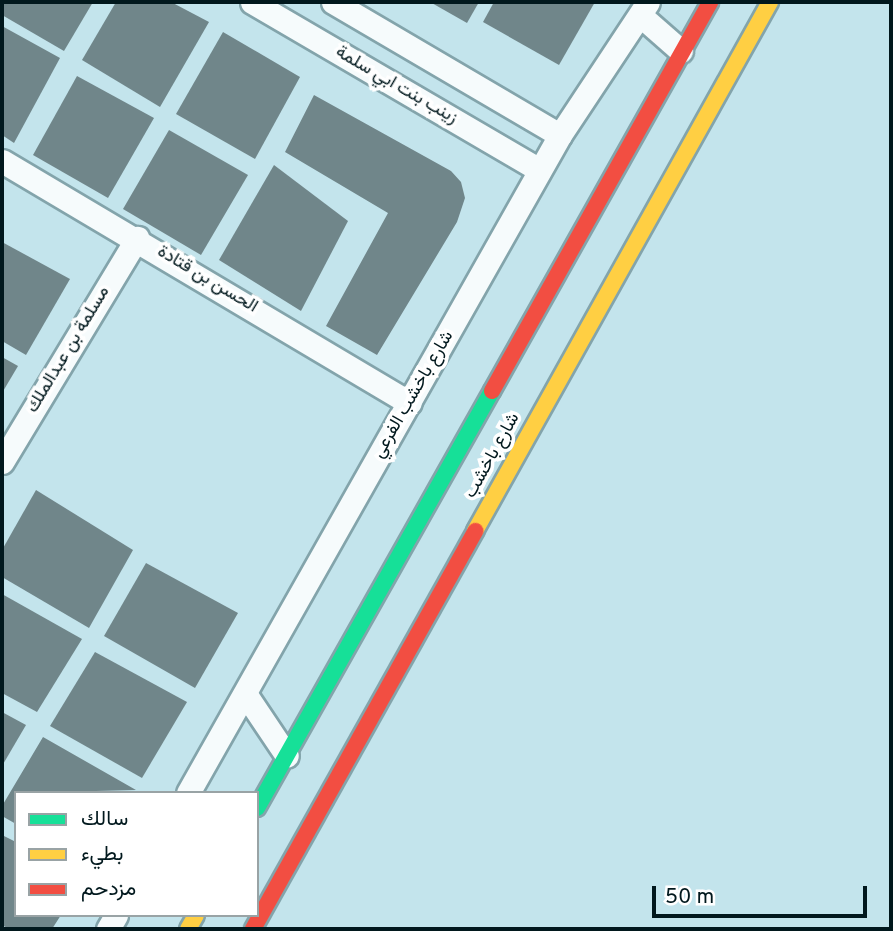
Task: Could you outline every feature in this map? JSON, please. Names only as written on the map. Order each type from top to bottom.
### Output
[{"type":"main road","name":"شارع باخشب","points":[[259,804],[710,2]]},
{"type":"main road","name":"شارع باخشب","points":[[253,929],[770,2]]},
{"type":"street","name":"زينب بنت ابي سلمة","points":[[252,2],[540,170]]},
{"type":"street","points":[[333,2],[560,135]]},
{"type":"street","name":"شارع باخشب الفرعي","points":[[189,791],[246,695],[560,135],[644,9]]},
{"type":"street","points":[[644,9],[681,51]]},
{"type":"street","name":"الحسن بن قتادة","points":[[2,161],[137,238],[409,403]]},
{"type":"street","name":"مسلمة بن عبدالملك","points":[[2,462],[137,238]]},
{"type":"street","points":[[246,695],[286,756]]},
{"type":"building","points":[[2,2],[93,2],[64,51],[2,15]]},
{"type":"building","points":[[116,2],[171,2],[209,22],[160,107],[82,60]]},
{"type":"building","points":[[430,2],[479,2],[467,23]]},
{"type":"building","points":[[494,2],[595,2],[559,65],[483,22]]},
{"type":"building","points":[[2,26],[60,58],[14,143],[2,135]]},
{"type":"building","points":[[223,32],[300,77],[255,159],[176,114]]},
{"type":"building","points":[[77,76],[154,118],[108,198],[33,155]]},
{"type":"building","points":[[314,95],[451,171],[461,182],[465,198],[457,222],[377,355],[326,326],[388,213],[285,152]]},
{"type":"building","points":[[169,130],[248,175],[201,255],[123,209]]},
{"type":"building","points":[[274,165],[348,221],[301,311],[219,260]]},
{"type":"building","points":[[2,242],[70,279],[26,355],[2,341]]},
{"type":"building","points":[[2,357],[18,366],[2,393]]},
{"type":"building","points":[[36,490],[133,550],[89,628],[2,577],[2,550]]},
{"type":"building","points":[[146,563],[238,613],[195,688],[104,636]]},
{"type":"building","points":[[2,594],[82,639],[37,712],[2,693]]},
{"type":"building","points":[[95,652],[187,702],[142,778],[50,726]]},
{"type":"building","points":[[2,712],[26,725],[2,766]]},
{"type":"building","points":[[43,737],[136,790],[14,791],[14,823],[2,816],[2,806]]},
{"type":"building","points":[[2,835],[14,841],[14,917],[60,917],[52,929],[9,929],[2,925]]},
{"type":"traffic: fast","points":[[259,804],[492,391]]},
{"type":"traffic: slow","points":[[475,531],[770,2]]},
{"type":"traffic: slow","points":[[188,929],[195,917]]},
{"type":"traffic: jam","points":[[492,391],[710,2]]},
{"type":"traffic: jam","points":[[253,929],[475,531]]}]
